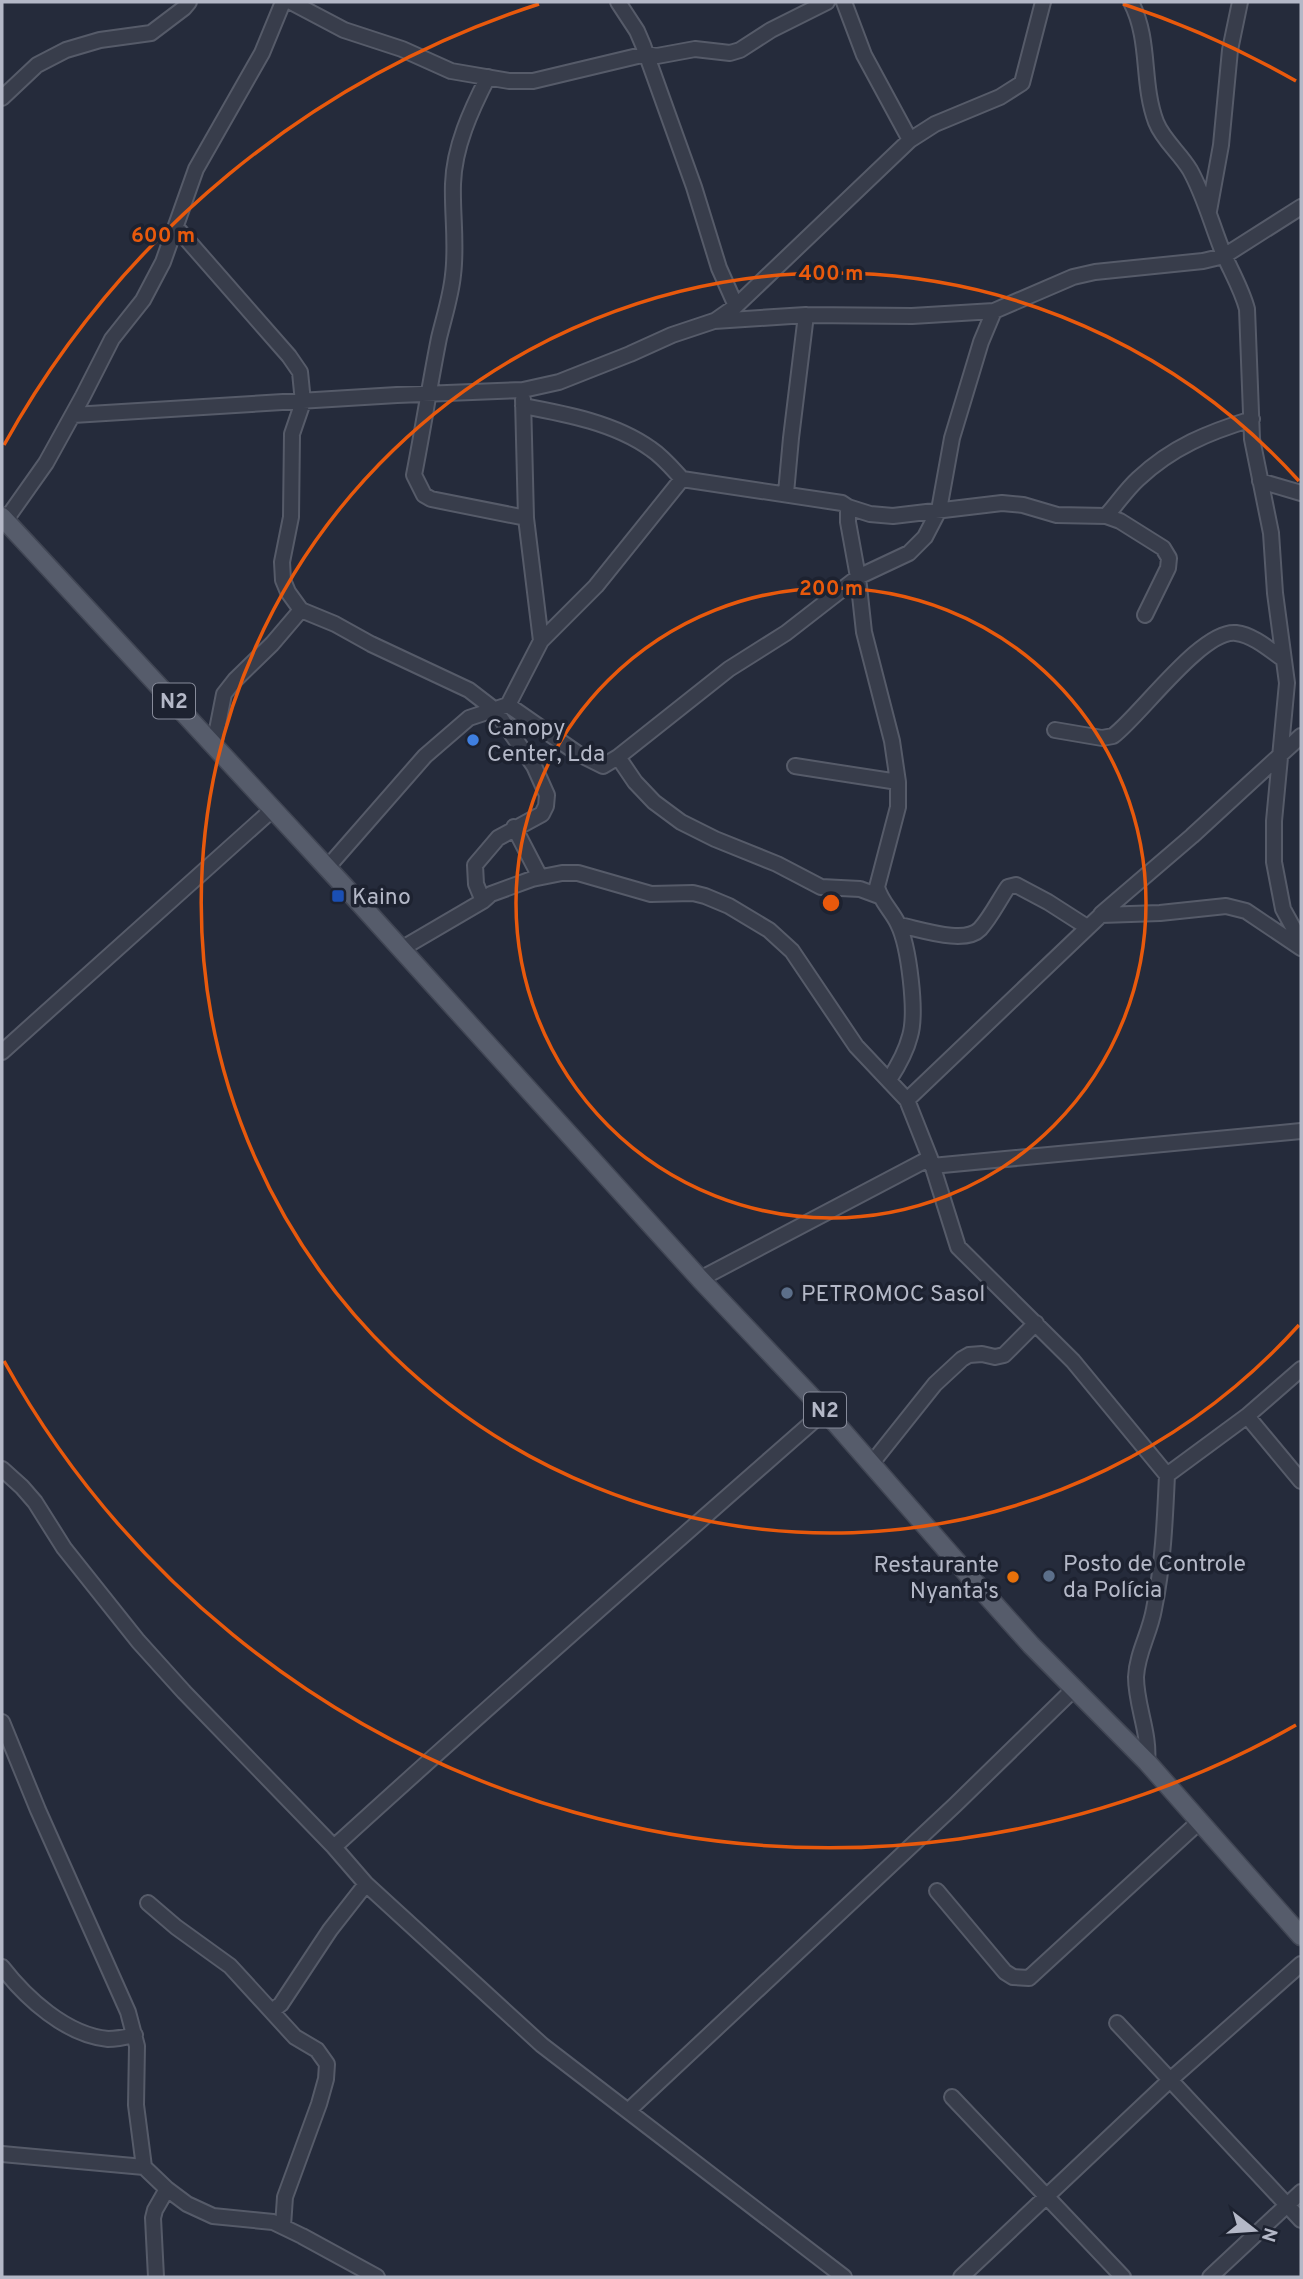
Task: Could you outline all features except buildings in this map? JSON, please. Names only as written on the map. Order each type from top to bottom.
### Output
[{"type":"main road","name":"N2","points":[[4,519],[273,809],[700,1279],[825,1411],[1031,1645],[1147,1762],[1301,1936]]},
{"type":"street","points":[[2,98],[37,65],[56,55],[100,40],[151,33],[189,2]]},
{"type":"street","points":[[4,519],[46,463],[112,339],[143,300],[163,262],[196,169],[262,53],[283,2]]},
{"type":"street","points":[[291,2],[344,30],[402,49],[436,66],[451,71],[520,82],[646,54],[657,56],[695,49],[730,53],[827,2]]},
{"type":"street","points":[[618,2],[637,31],[646,54],[694,187],[719,268],[736,306]]},
{"type":"street","points":[[844,2],[864,55],[910,140]]},
{"type":"street","points":[[714,321],[736,306],[910,140],[935,124],[1000,97],[1022,83],[1043,2]]},
{"type":"street","points":[[1131,2],[1140,18],[1149,101],[1155,119],[1160,132],[1179,153],[1190,171],[1209,211],[1224,256],[1243,294],[1247,309],[1252,439],[1271,533],[1275,593],[1287,683],[1274,821],[1274,862],[1283,909],[1301,942]]},
{"type":"street","points":[[1209,211],[1221,145],[1230,50],[1240,2]]},
{"type":"street","points":[[488,77],[476,101],[455,165],[453,279],[414,475],[424,495],[431,499],[526,518]]},
{"type":"street","points":[[523,398],[672,335],[714,321],[806,315],[912,316],[994,312],[1073,277],[1224,256],[1301,207]]},
{"type":"street","points":[[176,227],[296,364],[300,372],[303,402],[292,434],[291,517],[282,573],[288,592],[301,610],[335,624],[502,707],[603,766],[729,669],[786,633],[858,577],[909,553],[925,537],[939,510],[951,439],[994,312]]},
{"type":"street","points":[[786,493],[790,438],[806,315]]},
{"type":"street","points":[[73,415],[429,394],[523,398],[636,439],[664,460],[682,479],[842,503],[870,514],[893,516],[1002,503],[1023,505],[1057,515],[1106,516],[1120,521],[1163,548],[1169,558],[1165,575],[1144,615]]},
{"type":"street","points":[[523,398],[526,518],[541,641]]},
{"type":"street","points":[[1106,516],[1138,479],[1178,449],[1211,432],[1252,419]]},
{"type":"street","points":[[327,868],[425,756],[469,718],[502,707],[541,641],[596,586],[682,479]]},
{"type":"street","points":[[1260,481],[1301,494]]},
{"type":"street","points":[[848,507],[864,632],[892,741],[898,782],[898,807],[877,887],[879,896],[899,925],[910,973],[913,1020],[911,1035],[900,1065],[890,1080]]},
{"type":"street","points":[[214,745],[224,694],[301,610]]},
{"type":"street","points":[[1055,730],[1102,738],[1113,736],[1184,664],[1227,632],[1250,637],[1283,659]]},
{"type":"street","points":[[483,901],[476,884],[475,865],[498,838],[541,814],[546,806],[547,795],[502,707]]},
{"type":"street","points":[[907,1100],[1087,927],[1301,736]]},
{"type":"street","points":[[618,757],[635,782],[681,822],[777,864],[821,887],[860,889],[879,896]]},
{"type":"street","points":[[795,766],[898,782]]},
{"type":"street","points":[[2,1052],[273,809]]},
{"type":"street","points":[[514,827],[540,877]]},
{"type":"street","points":[[401,949],[491,894],[540,877],[578,873],[651,894],[693,893],[705,896],[730,906],[769,930],[792,951],[856,1046],[907,1100],[931,1162],[958,1247],[1073,1361],[1167,1475],[1164,1535],[1155,1607],[1151,1626],[1138,1659],[1136,1679],[1149,1747],[1147,1762]]},
{"type":"street","points":[[899,925],[961,937],[974,935],[1009,887],[1016,885],[1087,927]]},
{"type":"street","points":[[1101,915],[1160,913],[1226,906],[1246,911],[1301,948]]},
{"type":"street","points":[[700,1279],[931,1162],[1301,1131]]},
{"type":"street","points":[[872,1463],[935,1384],[962,1359],[969,1355],[1004,1355],[1036,1323]]},
{"type":"street","points":[[1167,1475],[1247,1416],[1301,1369]]},
{"type":"street","points":[[334,1847],[512,1685],[825,1411]]},
{"type":"street","points":[[1247,1416],[1301,1481]]},
{"type":"street","points":[[2,1469],[35,1502],[64,1548],[138,1641],[366,1884],[438,1947],[542,2045],[844,2277]]},
{"type":"street","points":[[629,2110],[955,1805],[1075,1688]]},
{"type":"street","points":[[2,1722],[38,1810],[120,1993],[135,2035],[136,2105],[144,2167]]},
{"type":"street","points":[[937,1891],[1005,1972],[1013,1977],[1029,1978],[1199,1822]]},
{"type":"street","points":[[272,2011],[281,2004],[330,1930],[366,1884]]},
{"type":"street","points":[[148,1903],[176,1927],[222,1958],[295,2037],[317,2050],[327,2064],[326,2080],[319,2104],[285,2197],[283,2226]]},
{"type":"street","points":[[961,2277],[1170,2080],[1301,1964]]},
{"type":"street","points":[[2,1967],[12,1980],[69,2027],[109,2039],[135,2035]]},
{"type":"street","points":[[1117,2024],[1301,2220]]},
{"type":"street","points":[[952,2097],[1123,2277]]},
{"type":"street","points":[[2,2154],[144,2167],[187,2204],[213,2216],[257,2220],[283,2226],[377,2277]]},
{"type":"street","points":[[156,2277],[153,2218],[167,2189]]},
{"type":"street","points":[[1210,2277],[1301,2192]]},
{"type":"place","name":"Canopy Center, Lda","points":[[473,740]]},
{"type":"place","name":"Kaino","points":[[338,896]]},
{"type":"place","name":"PETROMOC Sasol","points":[[787,1293]]},
{"type":"place","name":"Posto de Controle da Polícia","points":[[1049,1576]]},
{"type":"place","name":"Restaurante Nyanta's","points":[[1013,1577]]}]
